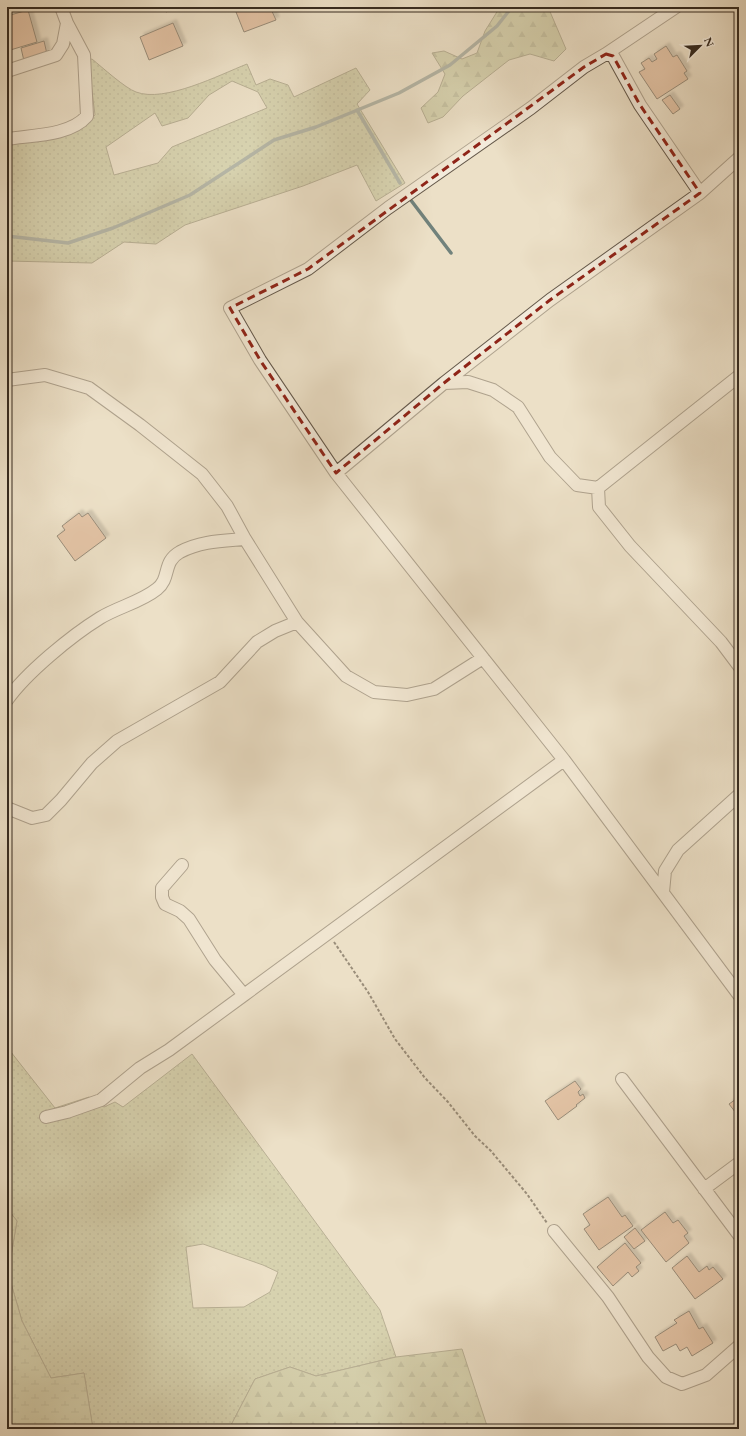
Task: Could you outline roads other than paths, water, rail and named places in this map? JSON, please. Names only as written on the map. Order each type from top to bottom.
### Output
[{"type":"street","points":[[7,139],[62,131],[82,122],[87,116],[84,55],[67,23],[61,7]]},
{"type":"street","points":[[676,7],[584,67],[531,108],[388,208],[308,268],[230,308],[260,360],[336,473],[564,760],[739,995]]},
{"type":"street","points":[[7,83],[10,70],[56,55],[63,44],[67,23]]},
{"type":"street","points":[[606,54],[613,56],[640,105],[700,193]]},
{"type":"street","points":[[336,473],[444,383],[550,300],[700,193],[739,158]]},
{"type":"street","points":[[7,380],[44,375],[89,388],[140,425],[202,474],[227,506],[245,539],[297,622],[346,676],[374,692],[407,695],[434,688],[483,658]]},
{"type":"street","points":[[444,383],[468,382],[493,390],[499,394],[518,407],[550,457],[577,485],[598,488],[739,376]]},
{"type":"street","points":[[598,488],[599,507],[630,546],[721,642],[739,666]]},
{"type":"street","points":[[7,700],[16,686],[52,654],[100,618],[156,590],[165,581],[168,564],[179,553],[202,542],[245,539]]},
{"type":"street","points":[[7,808],[32,818],[46,815],[61,800],[92,763],[117,741],[220,682],[257,642],[275,631],[297,622]]},
{"type":"street","points":[[46,1117],[67,1112],[101,1100],[140,1068],[174,1046],[564,760]]},
{"type":"street","points":[[663,892],[664,871],[678,850],[739,795]]},
{"type":"street","points":[[182,865],[162,888],[162,897],[165,904],[180,911],[189,919],[215,960],[244,995]]},
{"type":"street","points":[[622,1079],[739,1235]]},
{"type":"street","points":[[704,1189],[739,1163]]},
{"type":"street","points":[[554,1231],[608,1297],[648,1357],[666,1377],[682,1384],[706,1375],[739,1346]]},
{"type":"waterway","points":[[7,236],[68,243],[113,228],[190,195],[274,140],[316,127],[399,93],[450,65],[497,26],[512,7]]},
{"type":"waterway","points":[[357,110],[400,183]]},
{"type":"waterway","points":[[410,199],[451,253]]}]
